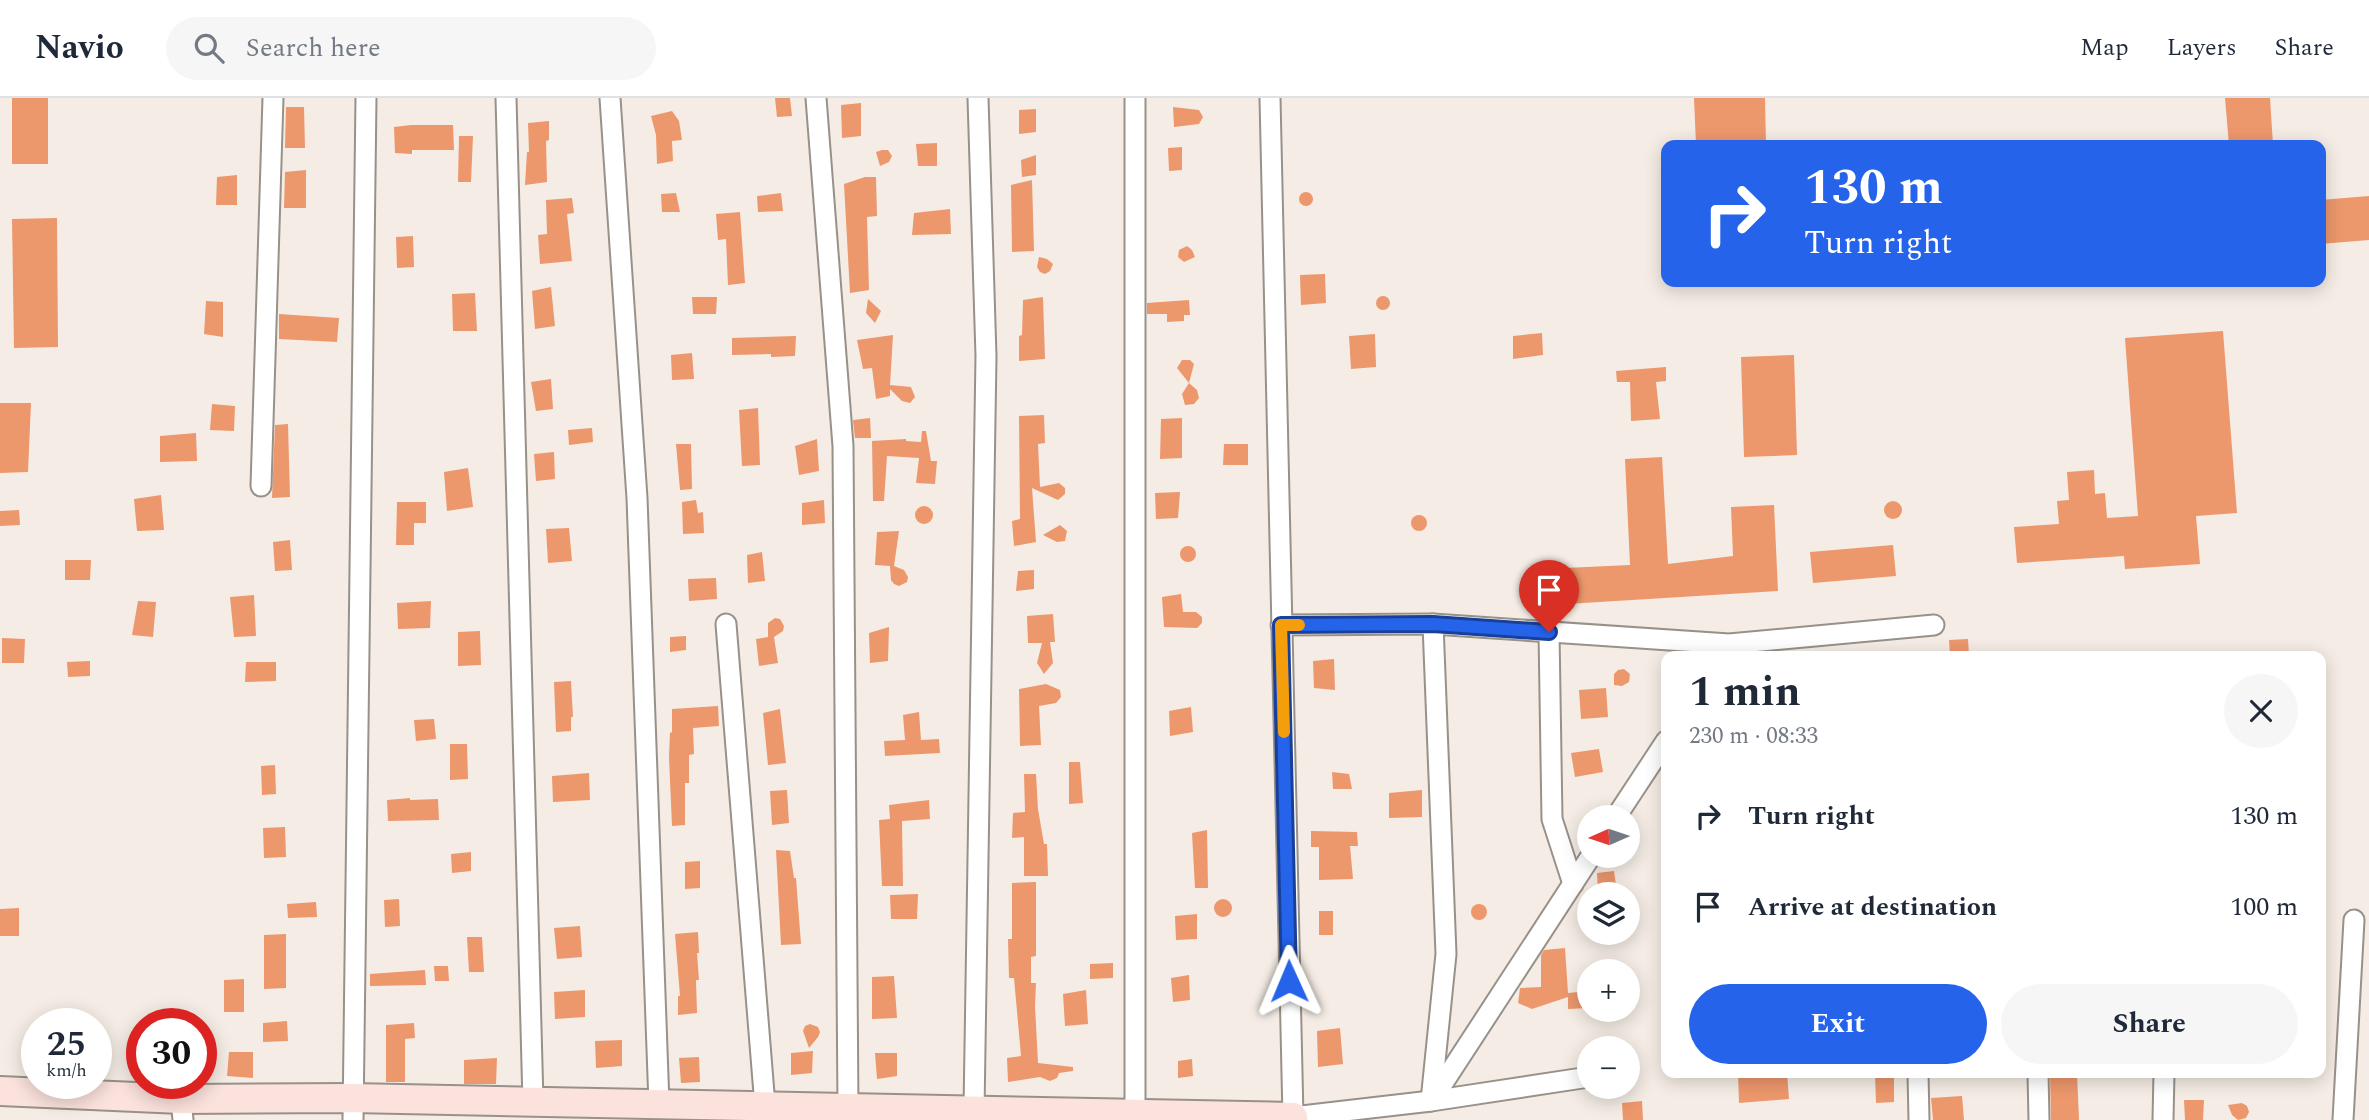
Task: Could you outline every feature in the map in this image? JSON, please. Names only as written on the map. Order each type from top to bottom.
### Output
[{"type":"main road","points":[[0,1091],[182,1110],[549,1108],[659,1104],[848,1108],[916,1115],[974,1110],[1135,1117],[1293,1119]]},
{"type":"street","points":[[261,486],[273,98]]},
{"type":"street","points":[[353,1109],[366,98]]},
{"type":"street","points":[[506,98],[549,1108]]},
{"type":"street","points":[[610,98],[637,498],[659,1104]]},
{"type":"street","points":[[816,98],[843,446],[848,1108]]},
{"type":"street","points":[[974,1110],[986,356],[978,98]]},
{"type":"street","points":[[1135,98],[1135,1117]]},
{"type":"street","points":[[1270,98],[1293,1119],[1577,1079]]},
{"type":"street","points":[[726,624],[765,1106]]},
{"type":"street","points":[[1281,625],[1433,624],[1549,632],[1725,650],[1934,625]]},
{"type":"street","points":[[1431,1101],[1446,954],[1433,624]]},
{"type":"street","points":[[1549,632],[1552,819],[1573,884]]},
{"type":"street","points":[[1624,805],[1661,749]]},
{"type":"street","points":[[1431,1101],[1583,868]]},
{"type":"street","points":[[2343,1120],[2354,920]]},
{"type":"street","points":[[1918,1078],[1919,1120]]},
{"type":"street","points":[[2039,1078],[2039,1120]]},
{"type":"street","points":[[2163,1120],[2164,1078]]},
{"type":"building","points":[[12,98],[48,98],[48,164],[12,164]]},
{"type":"building","points":[[775,98],[790,98],[792,116],[777,117]]},
{"type":"building","points":[[1694,98],[1765,98],[1766,140],[1696,140]]},
{"type":"building","points":[[2225,98],[2270,98],[2273,140],[2229,140]]},
{"type":"building","points":[[861,103],[861,136],[842,138],[841,105]]},
{"type":"building","points":[[286,107],[304,107],[305,148],[285,148]]},
{"type":"building","points":[[1173,107],[1199,110],[1203,117],[1199,124],[1174,127]]},
{"type":"building","points":[[1036,109],[1036,132],[1019,134],[1019,110]]},
{"type":"building","points":[[672,111],[679,121],[682,140],[672,141],[673,161],[657,164],[656,135],[651,116]]},
{"type":"building","points":[[549,121],[549,140],[546,141],[547,182],[525,185],[529,152],[528,123]]},
{"type":"building","points":[[453,125],[454,150],[412,150],[412,154],[395,153],[394,127]]},
{"type":"building","points":[[459,136],[473,136],[471,182],[458,182]]},
{"type":"building","points":[[937,143],[937,166],[918,166],[916,144]]},
{"type":"building","points":[[1182,147],[1182,170],[1169,171],[1168,148]]},
{"type":"building","points":[[888,150],[892,156],[889,162],[880,166],[876,152]]},
{"type":"building","points":[[1036,155],[1036,175],[1022,177],[1021,160]]},
{"type":"building","points":[[306,170],[306,208],[284,208],[285,172]]},
{"type":"building","points":[[237,175],[237,205],[216,205],[217,177]]},
{"type":"building","points":[[865,177],[876,177],[877,216],[867,217],[869,290],[850,293],[844,184]]},
{"type":"building","points":[[1032,180],[1034,251],[1012,252],[1011,185]]},
{"type":"building","points":[[1303,192],[1309,192],[1313,199],[1309,206],[1303,206],[1299,202],[1299,196]]},
{"type":"building","points":[[676,193],[680,212],[662,212],[661,194]]},
{"type":"building","points":[[781,193],[783,211],[758,212],[757,196]]},
{"type":"building","points":[[2369,196],[2369,240],[2326,244],[2326,200]]},
{"type":"building","points":[[572,198],[574,213],[567,214],[572,261],[540,264],[538,235],[547,234],[546,200]]},
{"type":"building","points":[[950,209],[951,234],[912,235],[914,213]]},
{"type":"building","points":[[740,212],[745,283],[728,285],[726,239],[718,240],[716,214]]},
{"type":"building","points":[[57,218],[58,347],[14,348],[12,219]]},
{"type":"building","points":[[413,236],[414,267],[397,268],[396,237]]},
{"type":"building","points":[[1187,246],[1195,257],[1184,262],[1178,257],[1179,250]]},
{"type":"building","points":[[1039,257],[1053,264],[1045,274],[1037,267]]},
{"type":"building","points":[[1325,274],[1326,303],[1301,305],[1300,275]]},
{"type":"building","points":[[551,287],[555,326],[535,329],[532,291]]},
{"type":"building","points":[[475,293],[477,331],[453,331],[452,294]]},
{"type":"building","points":[[1380,296],[1386,296],[1390,303],[1386,310],[1380,310],[1376,306],[1376,300]]},
{"type":"building","points":[[692,297],[717,297],[716,314],[693,314]]},
{"type":"building","points":[[1043,297],[1045,359],[1019,361],[1023,300]]},
{"type":"building","points":[[868,299],[881,311],[875,323],[866,313]]},
{"type":"building","points":[[1189,300],[1190,315],[1184,315],[1184,321],[1167,322],[1167,314],[1147,314],[1147,303]]},
{"type":"building","points":[[206,301],[223,302],[223,337],[204,334]]},
{"type":"building","points":[[279,314],[339,318],[337,342],[279,339]]},
{"type":"building","points":[[2223,331],[2237,513],[2196,516],[2200,564],[2125,569],[2124,556],[2017,563],[2014,527],[2059,524],[2057,501],[2069,500],[2067,472],[2094,470],[2095,494],[2105,493],[2107,518],[2138,516],[2125,338]]},
{"type":"building","points":[[1542,333],[1543,355],[1513,359],[1513,336]]},
{"type":"building","points":[[1375,334],[1376,367],[1351,369],[1349,336]]},
{"type":"building","points":[[893,335],[890,385],[911,387],[915,397],[910,403],[902,401],[890,389],[890,396],[876,399],[872,368],[863,369],[857,340]]},
{"type":"building","points":[[796,336],[795,356],[732,355],[732,338]]},
{"type":"building","points":[[692,353],[694,379],[672,380],[671,355]]},
{"type":"building","points":[[1794,355],[1797,455],[1744,457],[1741,357]]},
{"type":"building","points":[[1182,360],[1190,360],[1194,364],[1189,383],[1177,368]]},
{"type":"building","points":[[1666,367],[1666,381],[1656,382],[1660,419],[1631,421],[1630,382],[1617,382],[1616,371]]},
{"type":"building","points":[[551,379],[553,409],[536,411],[531,382]]},
{"type":"building","points":[[1189,383],[1197,390],[1199,398],[1194,404],[1185,405],[1182,394]]},
{"type":"building","points":[[0,403],[31,403],[28,472],[0,473]]},
{"type":"building","points":[[212,404],[235,406],[234,431],[210,430]]},
{"type":"building","points":[[758,408],[760,465],[742,466],[739,410]]},
{"type":"building","points":[[1044,415],[1045,443],[1038,444],[1040,487],[1059,483],[1065,488],[1065,494],[1058,500],[1032,488],[1036,542],[1014,546],[1012,521],[1020,519],[1019,416]]},
{"type":"building","points":[[870,418],[871,438],[855,438],[853,420]]},
{"type":"building","points":[[1182,418],[1182,458],[1160,459],[1161,419]]},
{"type":"building","points":[[288,424],[290,497],[272,498],[275,425]]},
{"type":"building","points":[[592,428],[593,442],[569,445],[568,430]]},
{"type":"building","points":[[922,431],[926,431],[931,461],[937,461],[935,484],[916,483],[919,458],[887,456],[884,501],[873,501],[872,441],[906,439],[921,442]]},
{"type":"building","points":[[196,433],[197,461],[160,462],[160,436]]},
{"type":"building","points":[[817,439],[819,471],[799,475],[795,446]]},
{"type":"building","points":[[676,444],[691,444],[692,489],[680,490]]},
{"type":"building","points":[[1224,444],[1248,444],[1248,465],[1223,465]]},
{"type":"building","points":[[554,452],[555,479],[536,481],[534,454]]},
{"type":"building","points":[[1662,457],[1668,564],[1733,556],[1731,507],[1774,505],[1778,591],[1567,604],[1565,568],[1630,565],[1625,459]]},
{"type":"building","points":[[468,468],[473,507],[447,511],[444,472]]},
{"type":"building","points":[[1180,492],[1178,518],[1156,519],[1155,493]]},
{"type":"building","points":[[161,495],[164,530],[137,531],[134,499]]},
{"type":"building","points":[[696,500],[698,513],[703,512],[704,533],[683,534],[682,502]]},
{"type":"building","points":[[824,500],[825,523],[802,525],[802,503]]},
{"type":"building","points":[[1893,501],[1899,504],[1902,510],[1899,516],[1893,519],[1887,516],[1884,510],[1887,504]]},
{"type":"building","points":[[397,502],[426,502],[426,523],[414,523],[414,545],[396,545]]},
{"type":"building","points":[[924,506],[930,509],[933,515],[930,521],[924,524],[918,521],[915,515],[918,509]]},
{"type":"building","points":[[19,510],[20,525],[0,526],[0,511]]},
{"type":"building","points":[[1416,515],[1422,515],[1427,523],[1425,529],[1416,531],[1411,526],[1411,520]]},
{"type":"building","points":[[1060,525],[1067,531],[1065,541],[1057,542],[1043,535]]},
{"type":"building","points":[[569,528],[572,561],[548,563],[546,529]]},
{"type":"building","points":[[899,531],[894,566],[904,570],[908,577],[907,582],[899,586],[891,580],[890,566],[875,565],[877,532]]},
{"type":"building","points":[[290,540],[292,570],[275,571],[273,542]]},
{"type":"building","points":[[1893,545],[1896,576],[1813,583],[1810,552]]},
{"type":"building","points":[[1185,546],[1191,546],[1196,554],[1194,560],[1185,562],[1180,557],[1180,551]]},
{"type":"building","points":[[762,552],[765,581],[748,583],[747,555]]},
{"type":"building","points":[[65,560],[91,560],[90,580],[65,580]]},
{"type":"building","points":[[1034,570],[1034,589],[1016,591],[1018,571]]},
{"type":"building","points":[[716,578],[717,599],[689,601],[688,579]]},
{"type":"building","points":[[1181,594],[1183,612],[1196,612],[1202,617],[1202,623],[1197,628],[1164,627],[1162,597]]},
{"type":"building","points":[[254,595],[256,636],[234,637],[230,597]]},
{"type":"building","points":[[138,601],[156,602],[153,637],[132,635]]},
{"type":"building","points":[[431,601],[430,628],[398,629],[397,603]]},
{"type":"building","points":[[1053,614],[1055,642],[1050,642],[1053,663],[1044,674],[1037,663],[1042,643],[1028,643],[1027,616]]},
{"type":"building","points":[[775,618],[780,619],[784,626],[783,631],[774,637],[778,663],[759,666],[756,639],[768,637],[768,623]]},
{"type":"building","points":[[889,627],[888,661],[870,663],[869,633]]},
{"type":"building","points":[[480,631],[481,665],[458,666],[458,632]]},
{"type":"building","points":[[686,636],[686,650],[670,652],[670,637]]},
{"type":"building","points":[[2,638],[25,639],[24,663],[2,663]]},
{"type":"building","points":[[1968,639],[1969,651],[1950,651],[1949,640]]},
{"type":"building","points":[[1334,659],[1335,690],[1314,688],[1313,661]]},
{"type":"building","points":[[90,661],[90,676],[68,677],[67,662]]},
{"type":"building","points":[[246,662],[276,662],[276,681],[245,682]]},
{"type":"building","points":[[1624,669],[1630,674],[1629,682],[1622,686],[1614,685],[1614,674]]},
{"type":"building","points":[[571,681],[571,731],[556,732],[554,682]]},
{"type":"building","points":[[1046,684],[1060,690],[1061,697],[1056,703],[1039,706],[1041,745],[1020,746],[1019,689]]},
{"type":"building","points":[[1606,688],[1608,717],[1581,719],[1579,690]]},
{"type":"building","points":[[718,706],[719,726],[693,728],[694,754],[689,755],[689,783],[685,783],[685,825],[672,826],[669,757],[672,709]]},
{"type":"building","points":[[1191,707],[1193,732],[1170,736],[1169,711]]},
{"type":"building","points":[[780,709],[786,763],[768,765],[763,713]]},
{"type":"building","points":[[919,712],[921,740],[939,739],[940,753],[885,756],[884,741],[905,740],[903,715]]},
{"type":"building","points":[[434,719],[436,739],[416,741],[414,720]]},
{"type":"building","points":[[450,744],[467,744],[468,779],[450,780]]},
{"type":"building","points":[[1599,749],[1603,772],[1575,777],[1571,753]]},
{"type":"building","points":[[1069,762],[1080,762],[1083,803],[1069,804]]},
{"type":"building","points":[[275,765],[276,794],[262,795],[261,766]]},
{"type":"building","points":[[1332,772],[1349,774],[1352,789],[1333,789]]},
{"type":"building","points":[[589,773],[590,800],[553,802],[552,776]]},
{"type":"building","points":[[1024,774],[1036,774],[1038,809],[1044,844],[1047,844],[1048,876],[1024,876],[1024,837],[1012,838],[1013,813],[1025,812]]},
{"type":"building","points":[[787,790],[789,823],[772,825],[770,791]]},
{"type":"building","points":[[1422,790],[1422,817],[1389,818],[1389,793]]},
{"type":"building","points":[[438,799],[439,820],[388,821],[387,800]]},
{"type":"building","points":[[929,800],[930,819],[902,821],[903,886],[882,886],[879,820],[890,819],[889,805]]},
{"type":"building","points":[[285,827],[286,857],[264,858],[263,828]]},
{"type":"building","points":[[1207,830],[1208,888],[1195,888],[1192,833]]},
{"type":"building","points":[[1311,831],[1357,832],[1358,846],[1350,846],[1353,879],[1319,880],[1319,847],[1311,847]]},
{"type":"building","points":[[776,850],[790,851],[796,878],[801,944],[781,945]]},
{"type":"building","points":[[471,852],[471,871],[452,873],[451,854]]},
{"type":"building","points":[[700,861],[700,888],[685,889],[685,862]]},
{"type":"building","points":[[1614,871],[1616,882],[1597,882],[1597,873]]},
{"type":"building","points":[[1036,882],[1036,956],[1031,957],[1031,983],[1036,983],[1038,1063],[1073,1067],[1073,1071],[1059,1073],[1057,1078],[1050,1081],[1040,1077],[1008,1082],[1007,1058],[1021,1056],[1014,978],[1009,978],[1008,939],[1012,939],[1012,883]]},
{"type":"building","points":[[918,894],[917,919],[891,919],[890,895]]},
{"type":"building","points":[[399,899],[400,926],[385,927],[384,900]]},
{"type":"building","points":[[1223,899],[1229,902],[1232,908],[1229,914],[1223,917],[1217,914],[1214,908],[1217,902]]},
{"type":"building","points":[[316,902],[317,917],[288,918],[287,904]]},
{"type":"building","points":[[1476,904],[1482,904],[1487,912],[1485,918],[1476,920],[1471,915],[1471,909]]},
{"type":"building","points":[[19,908],[19,936],[0,936],[0,909]]},
{"type":"building","points":[[1319,911],[1333,911],[1333,935],[1319,935]]},
{"type":"building","points":[[1197,914],[1197,939],[1176,940],[1175,916]]},
{"type":"building","points":[[580,926],[582,957],[557,959],[554,928]]},
{"type":"building","points":[[698,932],[697,1013],[678,1015],[680,996],[675,934]]},
{"type":"building","points":[[286,934],[286,988],[264,989],[264,935]]},
{"type":"building","points":[[467,937],[482,937],[484,972],[469,972]]},
{"type":"building","points":[[1565,948],[1568,993],[1577,992],[1577,1009],[1568,1009],[1568,997],[1532,1009],[1518,1003],[1520,988],[1541,987],[1541,955],[1544,950]]},
{"type":"building","points":[[1113,963],[1113,978],[1090,979],[1090,964]]},
{"type":"building","points":[[434,966],[448,966],[449,981],[435,981]]},
{"type":"building","points":[[425,970],[426,985],[370,986],[370,974]]},
{"type":"building","points":[[1189,975],[1190,1000],[1173,1002],[1171,978]]},
{"type":"building","points":[[894,976],[897,1018],[872,1019],[872,977]]},
{"type":"building","points":[[244,979],[244,1012],[224,1012],[224,980]]},
{"type":"building","points":[[585,990],[585,1017],[555,1019],[554,992]]},
{"type":"building","points":[[1086,990],[1088,1024],[1065,1026],[1063,994]]},
{"type":"building","points":[[287,1021],[288,1041],[263,1042],[263,1023]]},
{"type":"building","points":[[414,1023],[415,1038],[405,1039],[405,1082],[386,1082],[386,1025]]},
{"type":"building","points":[[810,1024],[818,1027],[820,1032],[809,1048],[803,1031],[805,1026]]},
{"type":"building","points":[[1340,1028],[1343,1064],[1318,1067],[1317,1031]]},
{"type":"building","points":[[622,1040],[622,1066],[596,1068],[595,1041]]},
{"type":"building","points":[[813,1051],[812,1073],[791,1075],[791,1053]]},
{"type":"building","points":[[229,1052],[253,1052],[253,1078],[227,1076]]},
{"type":"building","points":[[875,1053],[897,1053],[897,1076],[877,1079]]},
{"type":"building","points":[[699,1057],[700,1082],[681,1083],[679,1058]]},
{"type":"building","points":[[497,1058],[496,1084],[464,1084],[464,1060]]},
{"type":"building","points":[[1192,1059],[1193,1076],[1178,1078],[1178,1061]]},
{"type":"building","points":[[1738,1078],[1787,1078],[1789,1099],[1739,1103]]},
{"type":"building","points":[[1875,1078],[1894,1078],[1894,1102],[1876,1103]]},
{"type":"building","points":[[2050,1078],[2077,1078],[2079,1120],[2051,1120]]},
{"type":"building","points":[[1962,1096],[1964,1120],[1933,1120],[1931,1098]]},
{"type":"building","points":[[2184,1100],[2204,1100],[2203,1120],[2185,1120]]},
{"type":"building","points":[[1642,1101],[1643,1120],[1623,1120],[1622,1103]]},
{"type":"building","points":[[2242,1103],[2247,1106],[2249,1112],[2246,1118],[2238,1120],[2232,1115],[2228,1105]]},
{"type":"slow traffic","points":[[1284,732],[1281,625],[1299,625]]},
{"type":"route","points":[[1289,981],[1281,625],[1433,624],[1549,632]]}]
